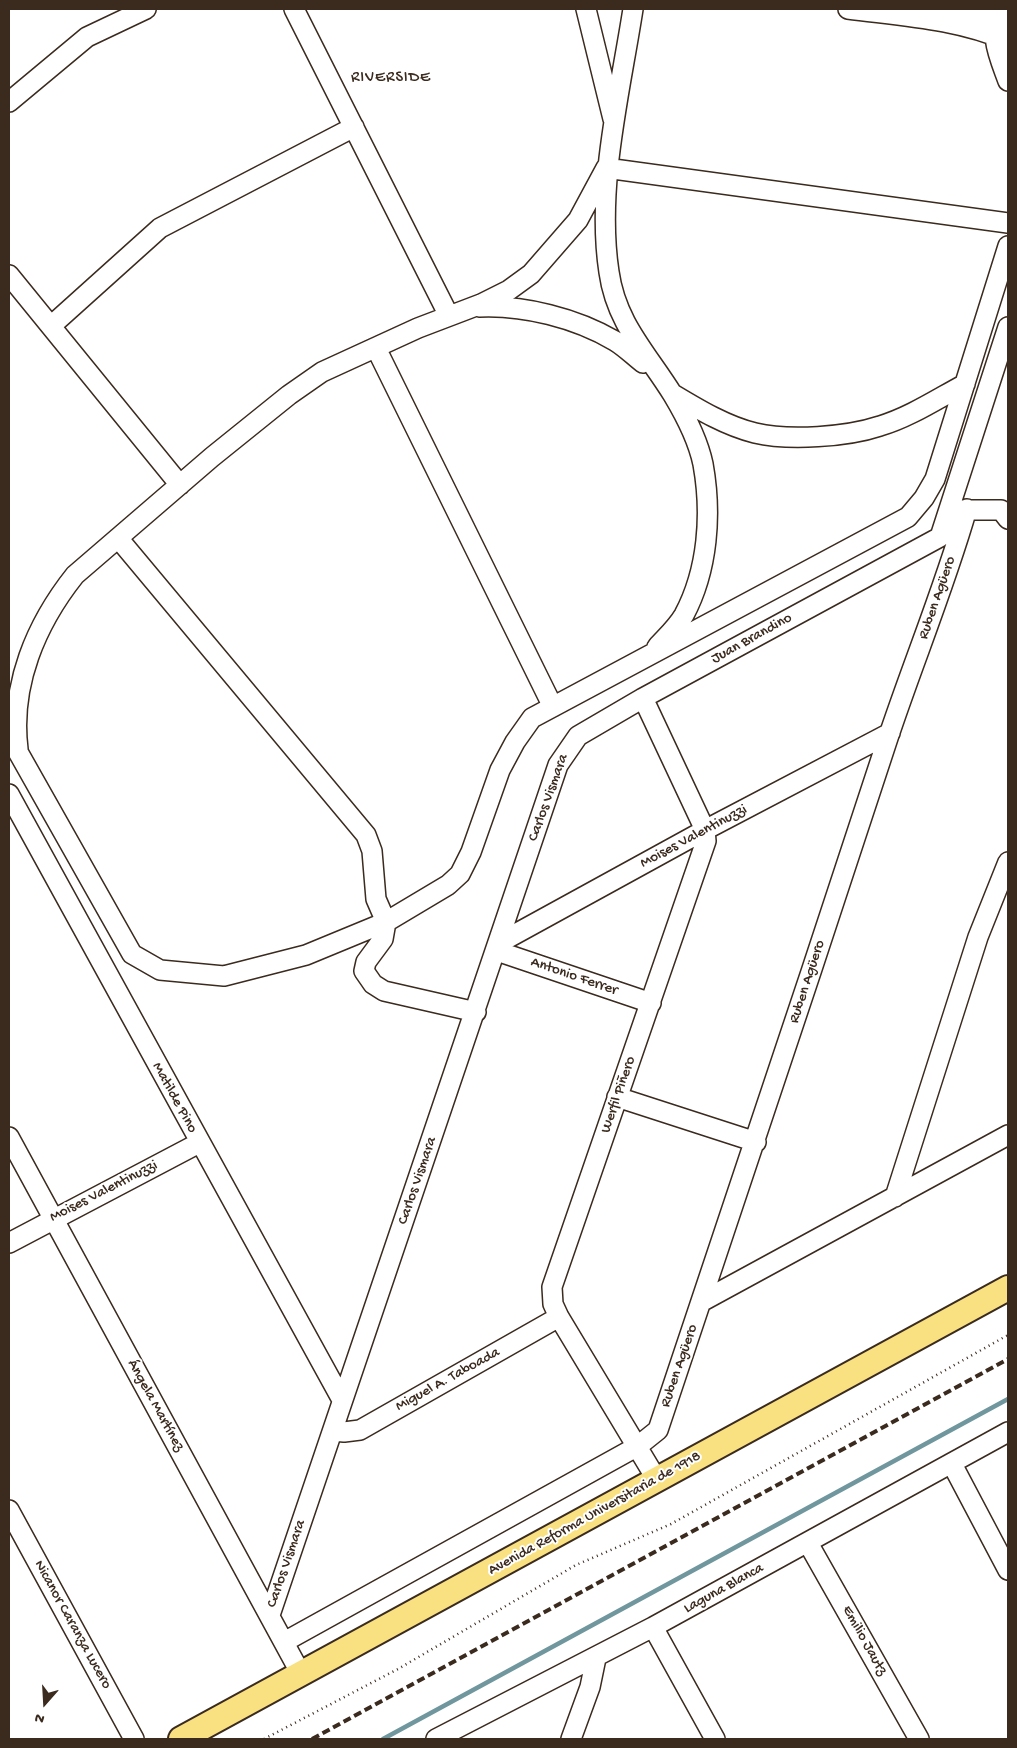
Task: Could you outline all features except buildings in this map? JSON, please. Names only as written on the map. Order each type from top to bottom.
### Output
[{"type":"main road","name":"Avenida Reforma Universitaria de 1918","points":[[181,1739],[1008,1288]]},
{"type":"street","points":[[9,102],[87,37],[146,9]]},
{"type":"street","points":[[294,9],[449,316]]},
{"type":"street","points":[[588,9],[602,28],[619,96]]},
{"type":"street","points":[[588,9],[614,126]]},
{"type":"street","points":[[633,9],[606,168],[608,272],[615,302],[634,339],[673,394],[693,433],[703,463],[707,527],[702,572],[683,616],[652,654]]},
{"type":"street","points":[[848,9],[933,20],[1002,25]]},
{"type":"street","points":[[934,9],[1002,25]]},
{"type":"street","points":[[1002,25],[1008,81]]},
{"type":"street","points":[[51,326],[160,228],[354,127]]},
{"type":"street","points":[[606,168],[1008,223]]},
{"type":"street","points":[[19,754],[16,727],[17,706],[25,670],[38,632],[57,597],[75,575],[289,395],[322,372],[449,316],[474,307],[509,290],[531,274],[578,220],[606,168]]},
{"type":"street","points":[[9,736],[132,954],[160,970],[224,976],[306,955],[386,922],[448,885],[460,874],[471,852],[500,770],[515,742],[532,718],[908,517],[924,498],[935,480],[1008,246]]},
{"type":"street","points":[[9,275],[180,485]]},
{"type":"street","points":[[474,307],[521,309],[560,318],[616,342],[660,376]]},
{"type":"street","name":"Ruben Agüero","points":[[940,537],[1008,327]]},
{"type":"street","points":[[376,348],[553,707]]},
{"type":"street","points":[[673,394],[709,415],[754,433],[785,437],[822,436],[879,427],[911,414],[965,384]]},
{"type":"street","name":"Ruben Agüero","points":[[638,1446],[658,1430],[756,1142],[890,733],[949,569],[967,509]]},
{"type":"street","points":[[948,510],[1001,510],[1008,520]]},
{"type":"street","name":"Juan Brandino","points":[[568,748],[578,736],[643,698],[940,537]]},
{"type":"street","points":[[118,538],[366,835],[372,851],[376,898],[386,922],[383,939],[366,962],[364,971],[372,984],[384,991],[476,1012]]},
{"type":"street","points":[[643,698],[705,830]]},
{"type":"street","name":"Moises Valentinuzzi","points":[[498,947],[705,830],[890,733]]},
{"type":"street","name":"Carlos Vismara","points":[[270,1615],[476,1012],[558,765],[568,748]]},
{"type":"street","name":"Matilde Pino","points":[[9,794],[199,1143],[342,1400]]},
{"type":"street","name":"Werfil Piñero","points":[[657,1480],[559,1317],[552,1304],[552,1287],[706,841],[705,830]]},
{"type":"street","points":[[895,1197],[978,937],[1008,862]]},
{"type":"street","name":"Antonio Ferrer","points":[[498,947],[651,1003]]},
{"type":"street","points":[[618,1097],[756,1142]]},
{"type":"street","points":[[701,1302],[1008,1135]]},
{"type":"street","name":"Ángela Martínez","points":[[9,1137],[301,1674]]},
{"type":"street","name":"Moises Valentinuzzi","points":[[9,1243],[52,1218],[199,1143]]},
{"type":"street","name":"Miguel A. Taboada","points":[[333,1431],[360,1430],[559,1317]]},
{"type":"street","name":"Laguna Blanca","points":[[436,1739],[654,1627],[1008,1432]]},
{"type":"street","points":[[284,1642],[638,1446]]},
{"type":"street","points":[[952,1464],[1008,1570]]},
{"type":"street","name":"Nicanor Caranza Lucero","points":[[9,1510],[134,1739]]},
{"type":"street","name":"Emilio Jautz","points":[[808,1543],[919,1739]]},
{"type":"street","points":[[654,1627],[715,1739]]},
{"type":"street","points":[[571,1739],[590,1687],[596,1658]]},
{"type":"path","points":[[264,1739],[398,1669],[576,1565],[670,1524],[1008,1335]]},
{"type":"waterway","points":[[383,1739],[1008,1399]]},
{"type":"railway","points":[[312,1739],[1008,1359]]},
{"type":"district","name":"RIVERSIDE","points":[[391,79]]}]
